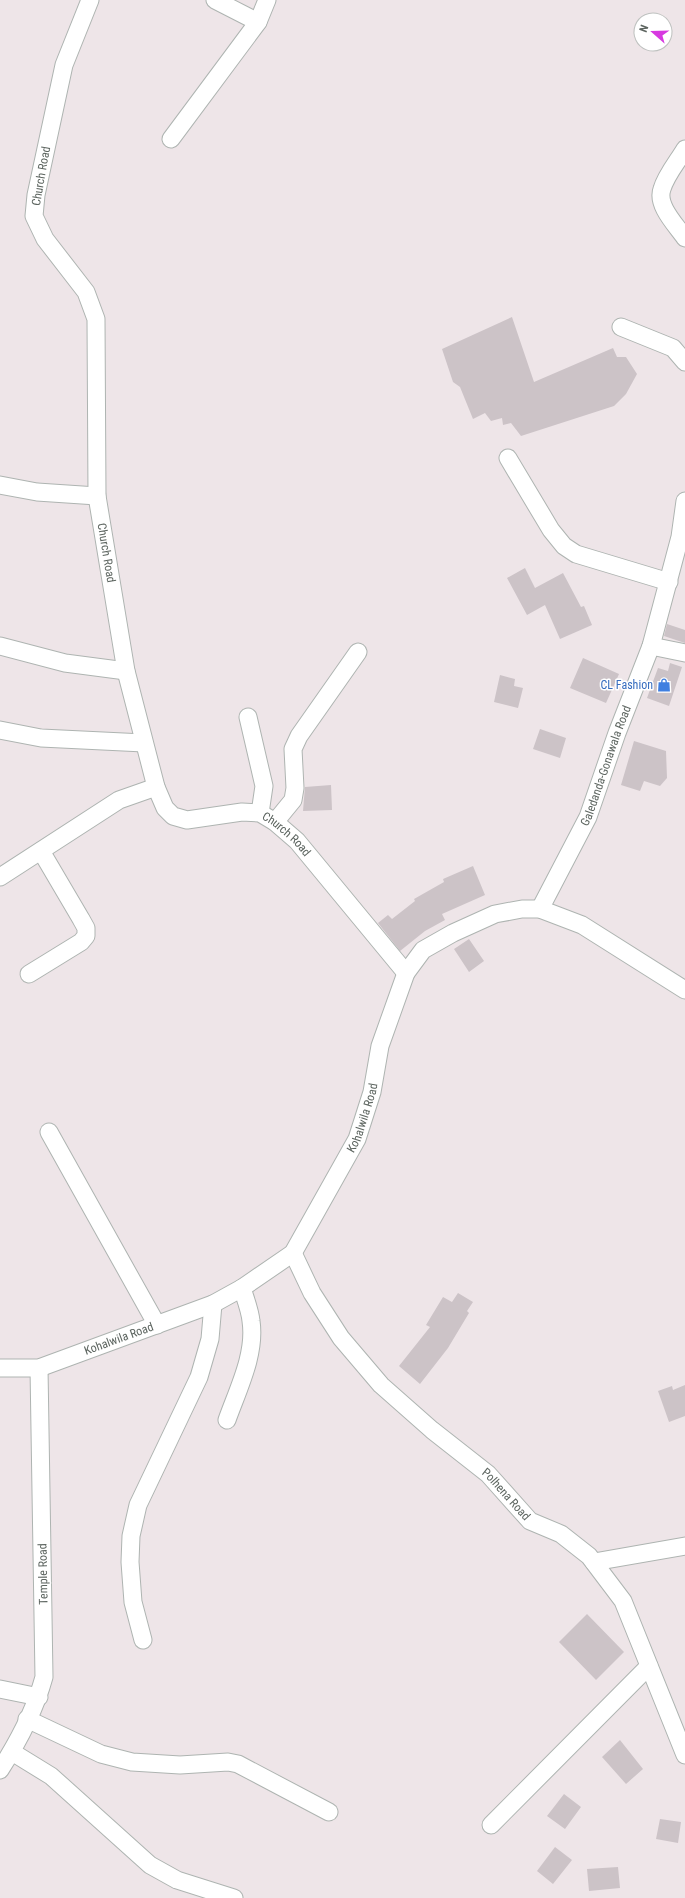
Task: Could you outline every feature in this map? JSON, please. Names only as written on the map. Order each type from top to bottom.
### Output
[{"type":"street","name":"Church Road","points":[[90,0],[64,65],[36,195],[34,216],[44,240],[86,292],[96,319],[97,496],[126,671],[156,787],[165,808],[173,816],[187,820],[242,812],[260,813],[275,822],[296,841],[406,973]]},
{"type":"street","points":[[215,0],[258,22]]},
{"type":"street","points":[[171,139],[258,22],[267,0]]},
{"type":"street","points":[[685,149],[661,190],[662,202],[667,212],[685,238]]},
{"type":"street","points":[[621,327],[673,348],[685,362]]},
{"type":"street","points":[[508,458],[551,530],[564,546],[576,554],[669,582]]},
{"type":"street","points":[[0,485],[37,492],[97,496]]},
{"type":"street","name":"Galedanda-Gonawala Road","points":[[540,909],[588,817],[617,733],[651,646],[680,537],[685,501]]},
{"type":"street","points":[[0,646],[65,663],[126,671]]},
{"type":"street","points":[[651,646],[685,653]]},
{"type":"street","points":[[275,822],[293,800],[295,788],[293,749],[299,736],[358,652]]},
{"type":"street","points":[[248,717],[264,786],[260,813]]},
{"type":"street","points":[[0,730],[41,738],[144,743]]},
{"type":"street","points":[[0,877],[119,800],[156,787]]},
{"type":"street","points":[[29,974],[81,942],[86,936],[86,928],[41,851]]},
{"type":"street","name":"Kohalwila Road","points":[[0,1368],[39,1368],[213,1304],[242,1288],[293,1253],[357,1139],[372,1092],[380,1046],[406,973],[423,950],[453,933],[495,914],[522,909],[540,909],[582,925],[685,990]]},
{"type":"street","points":[[48,1132],[157,1325]]},
{"type":"street","name":"Polhena Road","points":[[293,1253],[312,1293],[341,1338],[381,1385],[432,1430],[488,1474],[530,1521],[561,1534],[589,1556],[594,1562],[622,1601],[685,1755]]},
{"type":"street","points":[[227,1420],[249,1356],[251,1321],[242,1288]]},
{"type":"street","points":[[143,1640],[133,1602],[130,1562],[131,1536],[138,1505],[199,1377],[210,1339],[213,1304]]},
{"type":"street","name":"Temple Road","points":[[0,1770],[12,1752],[39,1697],[44,1677],[39,1368]]},
{"type":"street","points":[[594,1562],[685,1546]]},
{"type":"street","points":[[491,1826],[649,1666]]},
{"type":"street","points":[[0,1689],[39,1697]]},
{"type":"street","points":[[28,1719],[102,1754],[132,1762],[180,1765],[228,1762],[238,1764],[329,1812]]},
{"type":"street","points":[[12,1752],[51,1776],[150,1865],[176,1880],[234,1898]]},
{"type":"building","points":[[512,317],[534,382],[613,348],[617,357],[626,357],[637,374],[626,394],[614,406],[521,436],[511,423],[503,425],[502,418],[491,421],[485,413],[473,419],[460,387],[453,382],[442,349]]},
{"type":"building","points":[[525,568],[535,588],[563,573],[581,607],[584,606],[592,625],[560,639],[545,605],[527,615],[507,578]]},
{"type":"building","points":[[667,624],[685,630],[685,643],[664,636]]},
{"type":"building","points":[[583,658],[619,674],[606,703],[570,688]]},
{"type":"building","name":"CL Fashion","points":[[670,663],[682,667],[669,706],[647,698],[658,668],[668,671]]},
{"type":"building","points":[[500,675],[515,679],[514,686],[523,688],[518,708],[494,702]]},
{"type":"building","points":[[540,729],[566,738],[560,758],[533,749]]},
{"type":"building","points":[[634,741],[666,751],[667,778],[660,786],[644,781],[640,791],[621,785]]},
{"type":"building","points":[[331,785],[332,810],[303,811],[305,787]]},
{"type":"building","points":[[473,866],[485,895],[442,914],[445,920],[425,931],[400,951],[378,923],[388,915],[392,919],[415,901],[414,899],[444,882],[443,879]]},
{"type":"building","points":[[469,939],[484,961],[469,972],[454,949]]},
{"type":"building","points":[[458,1293],[473,1302],[467,1311],[469,1313],[448,1348],[420,1384],[399,1366],[430,1327],[426,1325],[443,1297],[452,1302]]},
{"type":"building","points":[[685,1385],[685,1416],[669,1422],[658,1391],[672,1386],[673,1390]]},
{"type":"building","points":[[587,1614],[624,1652],[596,1680],[559,1642]]},
{"type":"building","points":[[620,1740],[643,1769],[626,1784],[602,1757]]},
{"type":"building","points":[[564,1794],[581,1807],[565,1829],[547,1816]]},
{"type":"building","points":[[660,1819],[681,1822],[678,1843],[656,1839]]},
{"type":"building","points":[[555,1847],[572,1860],[553,1884],[537,1871]]},
{"type":"building","points":[[618,1867],[620,1888],[589,1891],[587,1869]]},
{"type":"place","name":"CL Fashion","points":[[664,685]]}]
